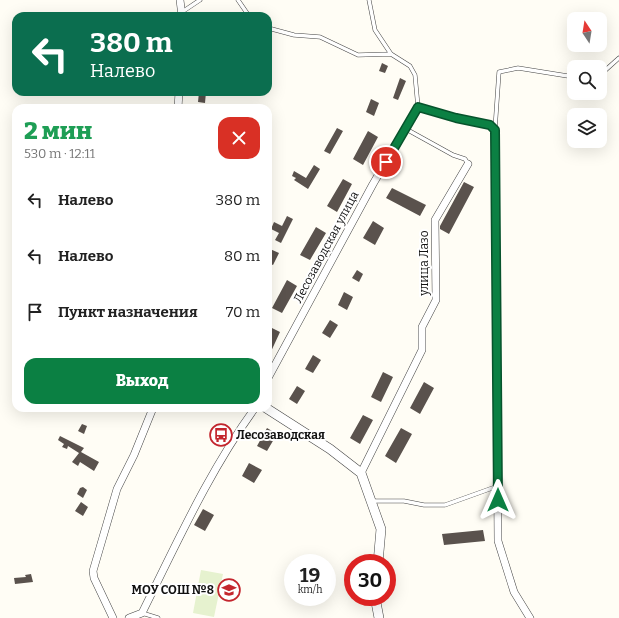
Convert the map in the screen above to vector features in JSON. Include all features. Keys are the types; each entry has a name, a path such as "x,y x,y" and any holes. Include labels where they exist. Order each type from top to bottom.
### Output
{"street":[{"path":"180,0 182,12"},
{"path":"418,107 456,118 490,125 495,130 498,541 514,592 530,618"},
{"name":"Лесозаводская улица","path":"272,371 373,184 418,107"},
{"name":"улица Лазо","path":"361,473 422,350 422,327 436,300 434,220 468,164"},
{"path":"113,618 97,586 93,571 117,489 134,454 151,412"},
{"path":"129,618 142,612 205,488 234,436 252,412"},
{"path":"272,412 330,449 361,473 381,529 379,554"},
{"path":"377,606 379,618"}],"lane":[{"path":"185,12 200,0"},
{"path":"238,0 246,12"},
{"path":"369,0 375,30 391,54 410,66 413,70 415,75 418,107"},
{"path":"272,29 294,35 320,37 358,55 391,54"},
{"path":"607,69 619,58"},
{"path":"495,130 499,72 518,68 567,76"},
{"path":"406,129 453,155 464,158 468,164"},
{"path":"371,501 404,501 424,505 446,505 498,486"},
{"path":"142,612 158,618"}],"green space":[{"path":"201,570 223,574 214,617 193,613"}],"building":[{"path":"382,63 388,66 385,73 379,71"},
{"path":"400,78 406,81 398,100 393,98"},
{"path":"199,96 206,96 205,103 198,102"},
{"path":"371,99 379,103 374,116 366,112"},
{"path":"337,128 343,131 330,154 324,151"},
{"path":"368,131 378,137 363,165 353,159"},
{"path":"314,165 320,169 308,189 294,180 296,178 292,176 294,171 306,178"},
{"path":"343,179 352,184 337,212 327,206"},
{"path":"464,182 474,187 449,234 440,229 440,226"},
{"path":"392,188 426,205 420,216 386,198"},
{"path":"287,216 293,219 281,243 275,240 279,233 272,230 272,227 274,222 282,226"},
{"path":"373,221 384,228 375,245 363,238"},
{"path":"316,227 326,233 310,260 300,255"},
{"path":"272,250 279,253 272,265"},
{"path":"357,270 363,274 359,282 352,278"},
{"path":"287,280 297,286 282,313 272,308"},
{"path":"344,292 353,297 347,310 338,305"},
{"path":"330,320 338,325 330,338 322,333"},
{"path":"272,328 280,332 272,349"},
{"path":"313,355 321,360 313,373 305,369"},
{"path":"383,372 393,377 381,402 371,397"},
{"path":"424,382 434,388 420,414 410,408"},
{"path":"297,386 305,391 297,404 289,399"},
{"path":"363,415 373,420 360,444 350,438"},
{"path":"82,424 87,426 84,434 78,431"},
{"path":"267,428 277,434 267,451 257,446"},
{"path":"401,428 412,434 396,463 385,456"},
{"path":"60,436 84,448 81,452 99,462 94,471 80,462 78,466 72,462 79,453 68,446 67,449 62,447 64,444 58,440"},
{"path":"249,463 262,470 254,483 242,476"},
{"path":"83,487 87,490 83,498 77,494 80,488"},
{"path":"81,502 88,507 83,516 75,511"},
{"path":"203,509 214,515 205,531 194,525"},
{"path":"483,530 485,541 444,545 442,534"},
{"path":"31,574 33,582 15,584 14,578 26,577 25,575"}],"place":[{"name":"Лесозаводская","path":"221,435"},
{"name":"МОУ СОШ №8","path":"229,590"}],"route":[{"path":"386,162 418,107 456,118 490,125 495,130 498,500"}]}
